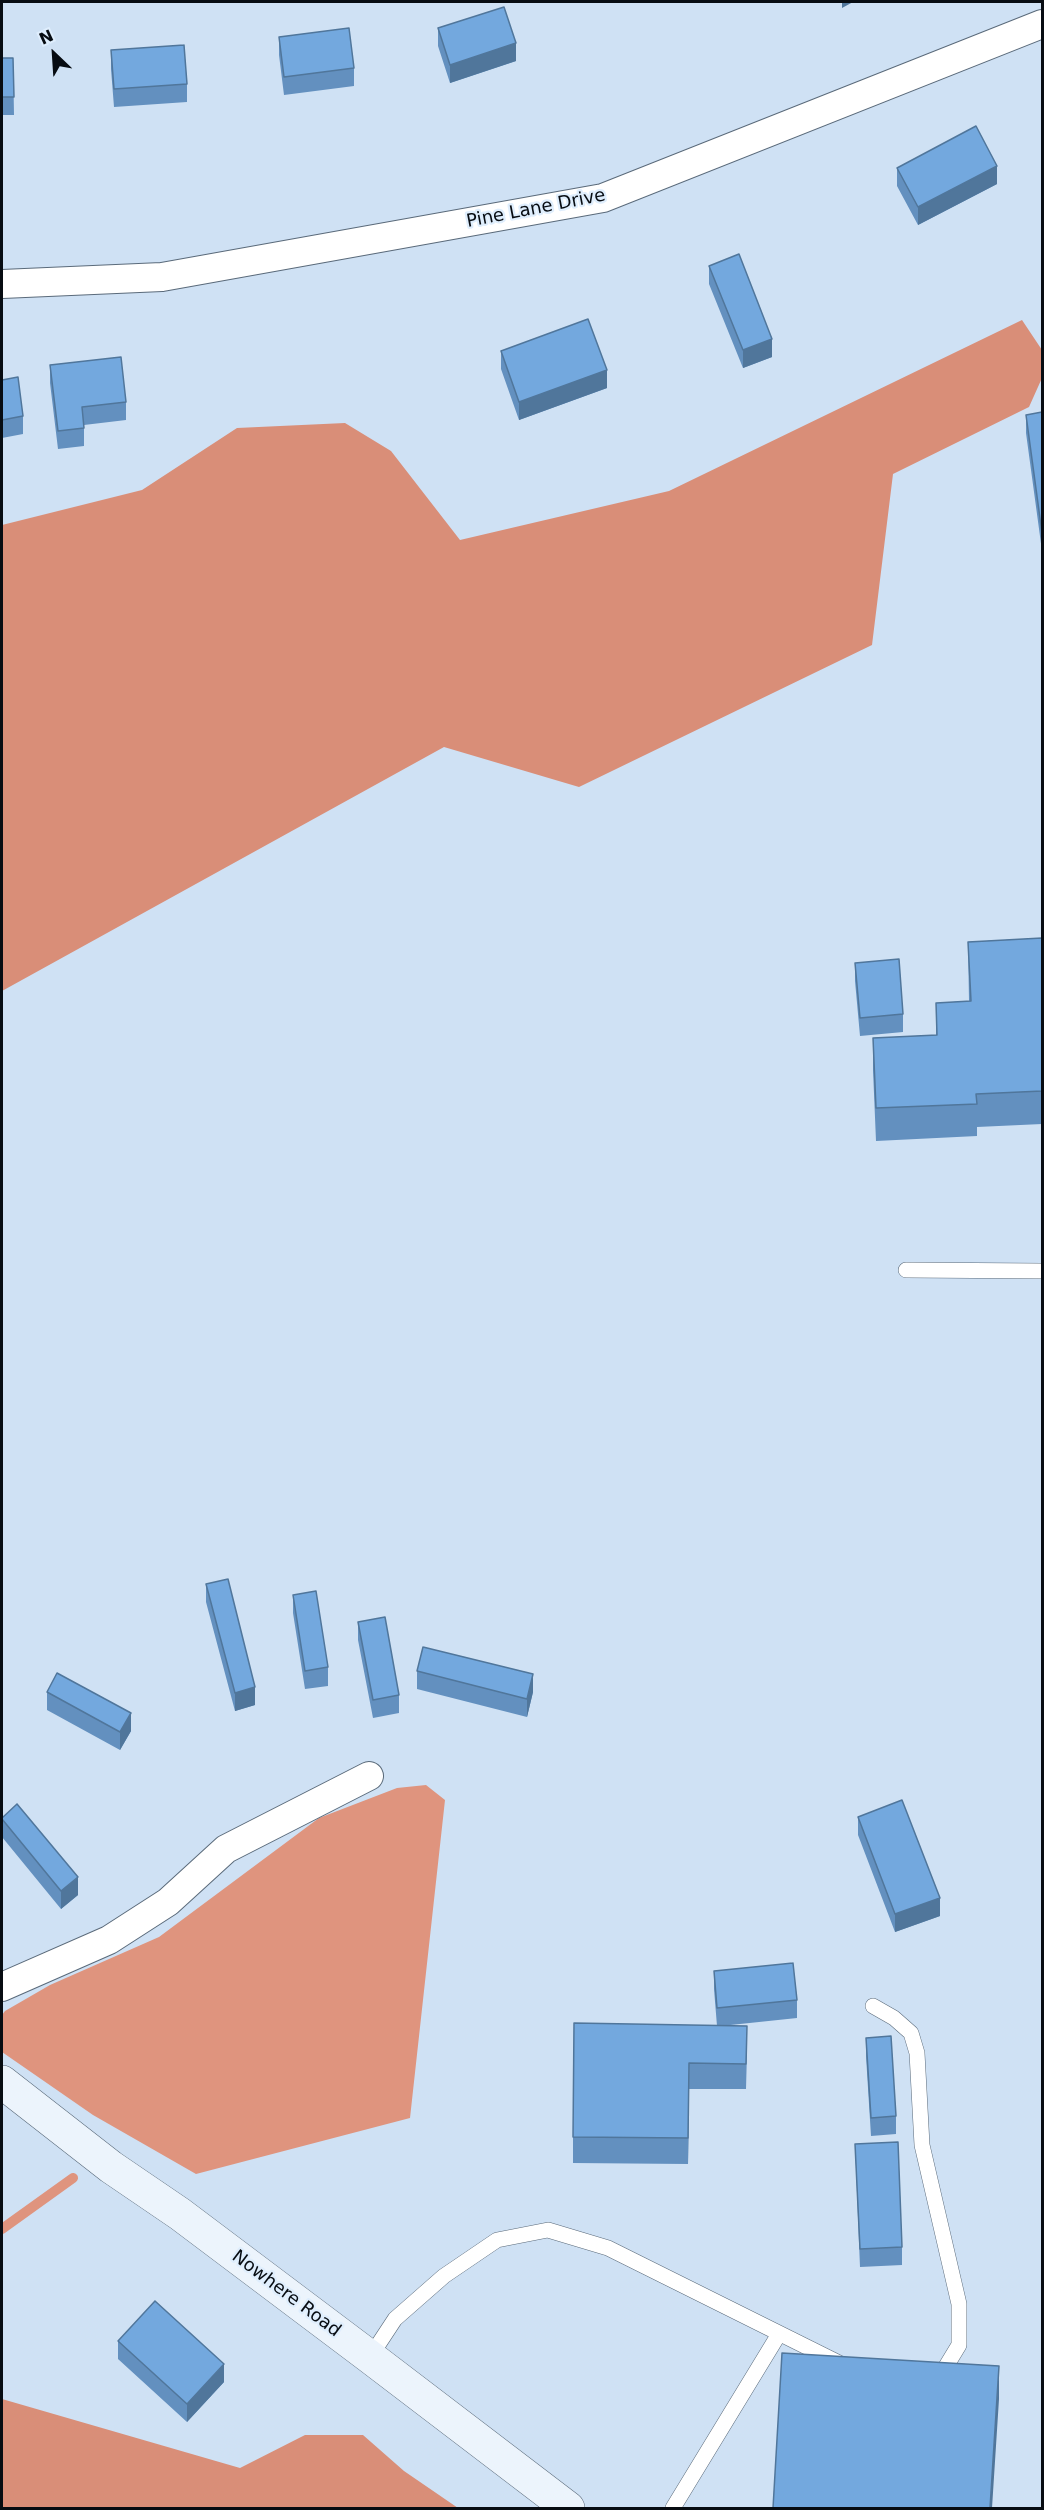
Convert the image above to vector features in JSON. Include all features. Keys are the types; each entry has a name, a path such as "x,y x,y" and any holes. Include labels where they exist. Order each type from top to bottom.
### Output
{"street":[{"name":"Pine Lane Drive","path":"2,284 162,277 603,198 1042,24"},
{"path":"2,1987 109,1940 168,1902 226,1849 369,1776"},
{"name":"Nowhere Road","path":"2,2082 111,2167 180,2214 568,2508"}],"lane":[{"path":"906,1270 1042,1271"},
{"path":"873,2006 911,2034 917,2053 922,2145 959,2304 959,2345 942,2373 921,2379"},
{"path":"370,2357 395,2319 444,2276 497,2240 548,2230 608,2248 856,2370"},
{"path":"673,2508 779,2334"}],"shaded area":[{"path":"1022,320 1042,350 1042,378 1029,407 893,474 872,645 579,787 444,747 2,991 2,525 142,490 237,428 345,423 391,451 460,540 669,491"},
{"path":"426,1785 445,1800 410,2118 196,2174 93,2115 2,2052 2,2015 5,2011 50,1985 159,1937 319,1818 397,1788"},
{"path":"2,2399 240,2468 305,2435 363,2435 404,2471 458,2508 2,2508"}],"building":[{"path":"504,7 516,43 450,65 438,28"},
{"path":"349,28 354,68 284,77 279,37"},
{"path":"184,45 187,84 114,89 111,50"},
{"path":"2,58 13,58 14,97 2,97"},
{"path":"976,126 997,166 918,207 897,168"},
{"path":"739,254 772,339 743,350 709,266"},
{"path":"588,319 607,370 519,402 501,351"},
{"path":"121,357 126,402 82,407 84,428 58,431 50,365"},
{"path":"18,377 23,416 2,420 2,380"},
{"path":"1042,412 1042,533 1026,415"},
{"path":"1042,938 1042,1091 976,1094 977,1104 876,1108 873,1038 937,1035 936,1003 971,1001 968,942"},
{"path":"899,959 903,1014 860,1018 855,963"},
{"path":"228,1579 255,1687 235,1693 206,1584"},
{"path":"316,1591 328,1667 305,1671 293,1595"},
{"path":"385,1617 399,1695 373,1700 358,1622"},
{"path":"423,1647 533,1674 527,1699 417,1671"},
{"path":"57,1673 131,1713 120,1732 47,1692"},
{"path":"902,1800 940,1898 895,1914 858,1817"},
{"path":"17,1804 78,1877 61,1891 2,1819"},
{"path":"793,1963 797,2000 717,2008 714,1971"},
{"path":"574,2023 747,2026 746,2064 689,2063 688,2138 573,2137"},
{"path":"891,2036 896,2116 871,2118 866,2038"},
{"path":"898,2142 902,2247 860,2249 855,2144"},
{"path":"155,2301 224,2364 187,2404 118,2341"},
{"path":"782,2353 999,2366 990,2508 773,2508"}],"waterway":[{"path":"2,2229 73,2178"}]}
